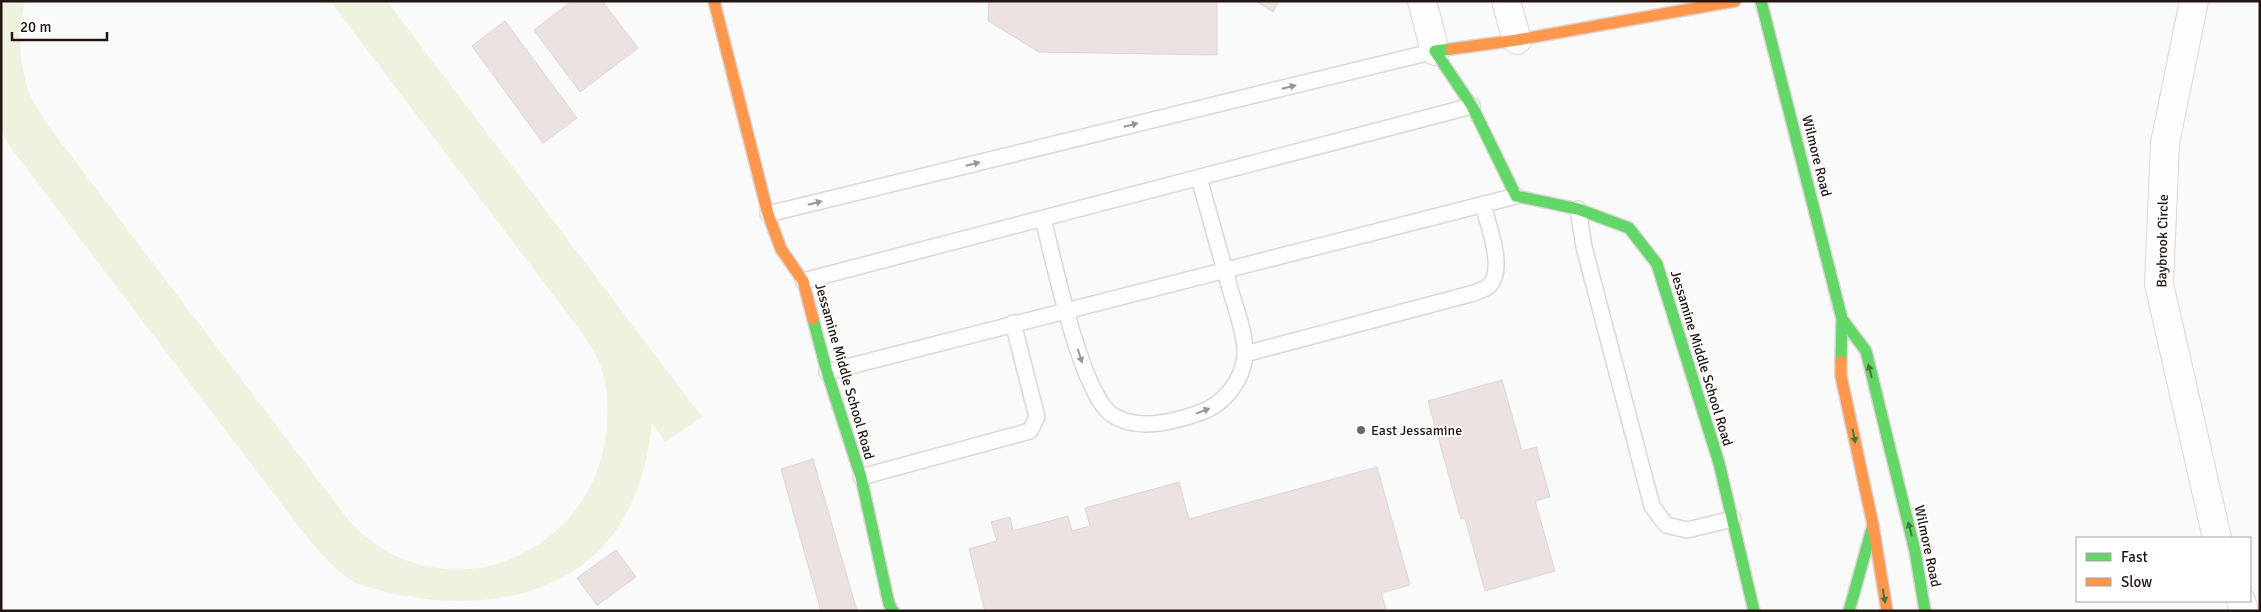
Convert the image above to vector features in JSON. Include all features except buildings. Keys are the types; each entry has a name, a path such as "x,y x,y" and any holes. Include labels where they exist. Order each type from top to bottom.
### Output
{"main road":[{"name":"Jessamine Middle School Road","path":"714,1 768,214 781,249 803,281 827,372 861,477 889,604 893,611"},
{"path":"1516,196 1472,106 1435,51 1517,40 1735,1"},
{"name":"Wilmore Road","path":"1761,1 1842,319 1841,376 1873,525 1887,611"},
{"name":"Jessamine Middle School Road","path":"1516,196 1578,209 1630,228 1657,264 1720,463 1754,611"},
{"name":"Wilmore Road","path":"1842,319 1866,351 1915,551 1926,611"},
{"path":"1849,611 1873,525"}],"street":[{"path":"1422,1 1435,51"},
{"path":"1506,1 1517,40"},
{"name":"Baybrook Circle","path":"2194,1 2165,143 2159,284 2218,537"}],"lane":[{"path":"768,214 1435,51"},
{"path":"803,281 1472,106"},
{"path":"1043,219 1079,355 1098,401 1111,414 1126,422 1146,424 1169,422 1210,409 1226,398 1239,376 1245,354 1241,327 1199,178"},
{"path":"827,372 1067,309 1516,196"},
{"path":"1245,354 1474,292 1489,286 1496,272 1497,260 1483,205"},
{"path":"1578,209 1584,246 1652,506 1666,525 1687,530 1733,519"},
{"path":"861,477 1030,431 1038,417 1013,323"}],"green space":[{"path":"1,1 25,1 20,37 24,74 34,104 47,124 340,509 367,538 378,546 416,564 456,569 494,565 529,550 560,527 584,497 601,460 607,419 607,395 599,363 593,349 580,330 330,1 387,1 702,417 665,442 652,423 648,453 640,482 621,523 612,536 587,561 559,579 527,592 493,599 458,601 423,599 388,592 356,583 349,579 335,568 306,536 11,148 1,131"}],"traffic: fast":[{"path":"1761,1 1842,319 1841,361"},
{"path":"1451,49 1435,51 1472,106 1516,196 1578,209 1629,228 1657,264 1719,463 1754,611"},
{"path":"813,319 827,372 861,477 889,604 893,611"},
{"path":"1842,319 1866,351 1915,551 1925,611"},
{"path":"1849,611 1873,525"}],"traffic: slow":[{"path":"714,1 768,214 781,249 803,281 813,319"},
{"path":"1451,49 1517,40 1735,1"},
{"path":"1841,361 1841,376 1873,525 1887,611"}],"place":[{"name":"East Jessamine","path":"1361,430"}]}
